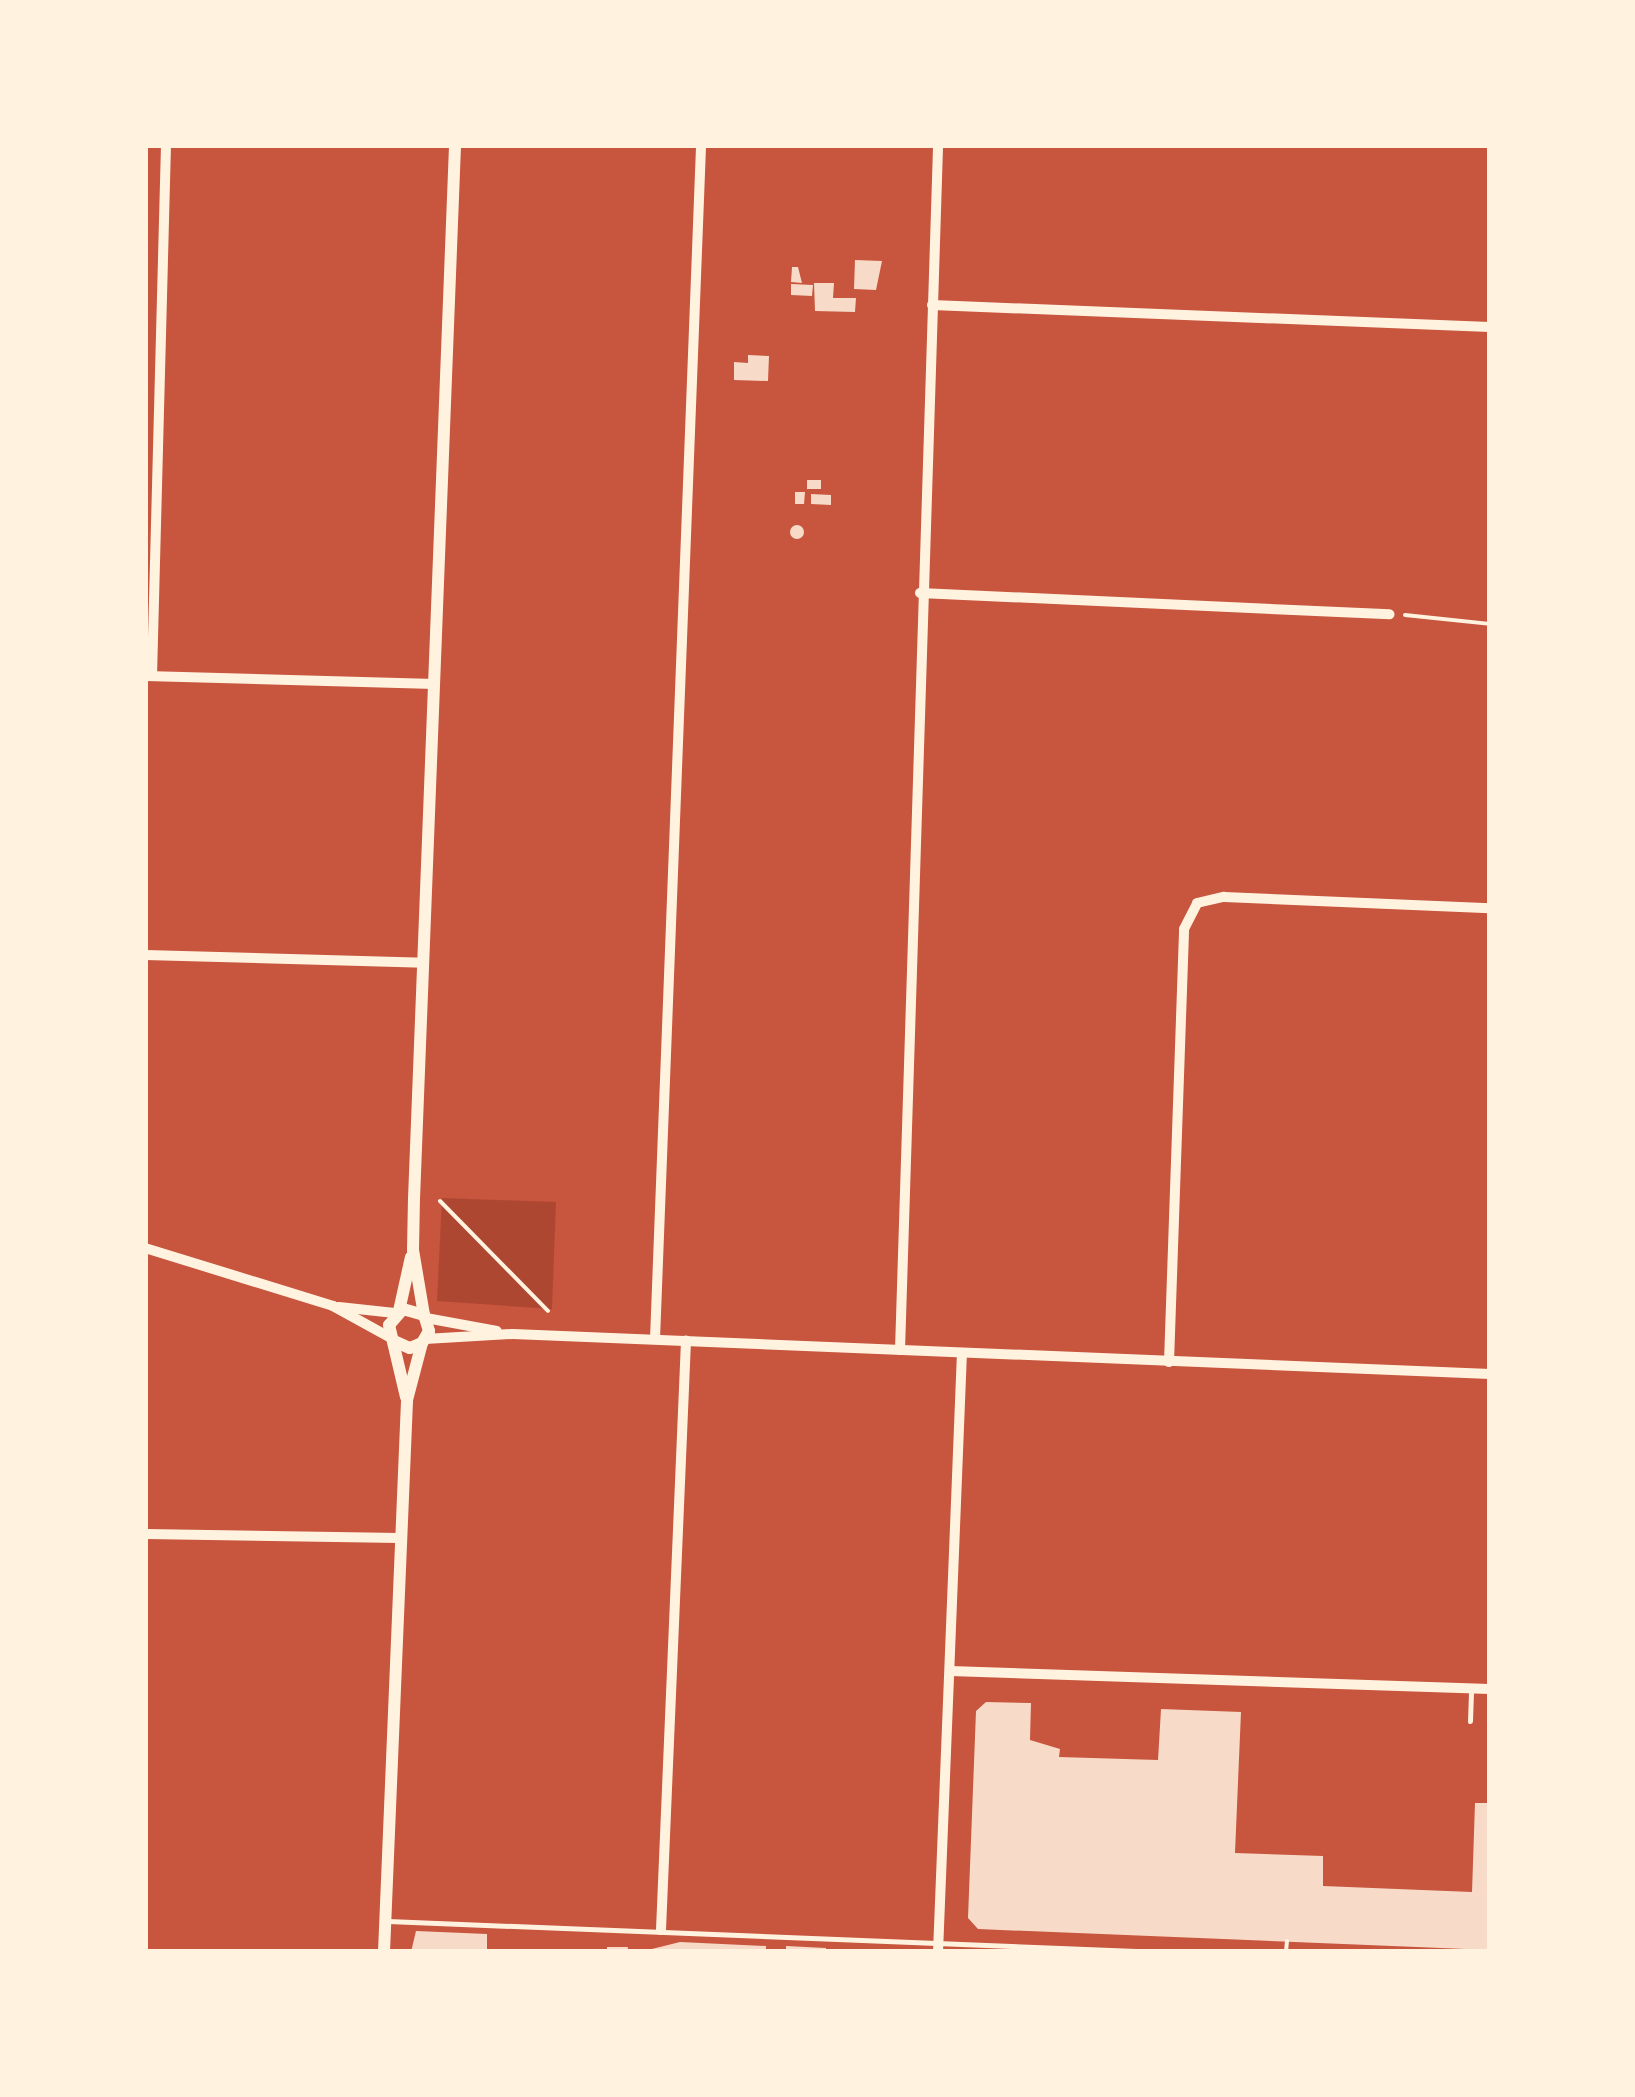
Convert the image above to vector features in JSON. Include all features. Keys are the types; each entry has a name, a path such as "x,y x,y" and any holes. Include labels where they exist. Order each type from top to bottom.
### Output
{"street":[{"path":"166,145 148,676 435,684"},
{"path":"407,1400 393,1340 413,1250 456,145"},
{"path":"656,1339 701,145"},
{"path":"900,1350 920,593 938,145"},
{"path":"932,305 1490,327"},
{"path":"920,593 1390,614"},
{"path":"1168,1362 1184,928 1197,903 1224,898 1490,908"},
{"path":"145,955 424,963"},
{"path":"145,1248 333,1306 425,1316 513,1334"},
{"path":"384,1952 407,1400 424,1341 425,1316 413,1250"},
{"path":"333,1306 410,1348 424,1341 513,1334 1490,1374"},
{"path":"661,1930 686,1341"},
{"path":"938,1948 962,1353"},
{"path":"145,1534 400,1538"},
{"path":"950,1671 1490,1689"}],"lane":[{"path":"1470,1721 1472,1688"},
{"path":"385,1921 661,1930 938,1948 1161,1952"}],"path":[{"path":"1390,614 1490,624"},
{"path":"440,1201 548,1311"},
{"path":"1286,1952 1287,1940"}],"shaded area":[{"path":"442,1198 556,1202 552,1309 437,1301"}],"building":[{"path":"855,260 882,261 876,290 854,289"},
{"path":"792,267 798,267 802,283 791,282"},
{"path":"814,283 834,283 833,298 856,298 855,312 815,311"},
{"path":"791,284 813,285 812,296 791,295"},
{"path":"748,355 769,356 768,381 734,380 734,362 748,363"},
{"path":"807,480 821,480 821,489 807,489"},
{"path":"795,492 805,492 804,504 795,504"},
{"path":"811,494 831,495 831,505 811,504"},
{"path":"797,525 804,532 797,539 790,532"},
{"path":"986,1702 1031,1703 1030,1740 1060,1749 1059,1757 1158,1760 1161,1709 1241,1712 1235,1853 1323,1856 1323,1886 1472,1892 1475,1803 1490,1803 1490,1950 978,1929 968,1918 976,1711"},
{"path":"416,1931 487,1934 487,1952 411,1952"},
{"path":"680,1942 766,1946 766,1952 640,1952"},
{"path":"786,1946 826,1948 826,1952 786,1952"},
{"path":"607,1947 628,1947 627,1952 607,1952"}]}
